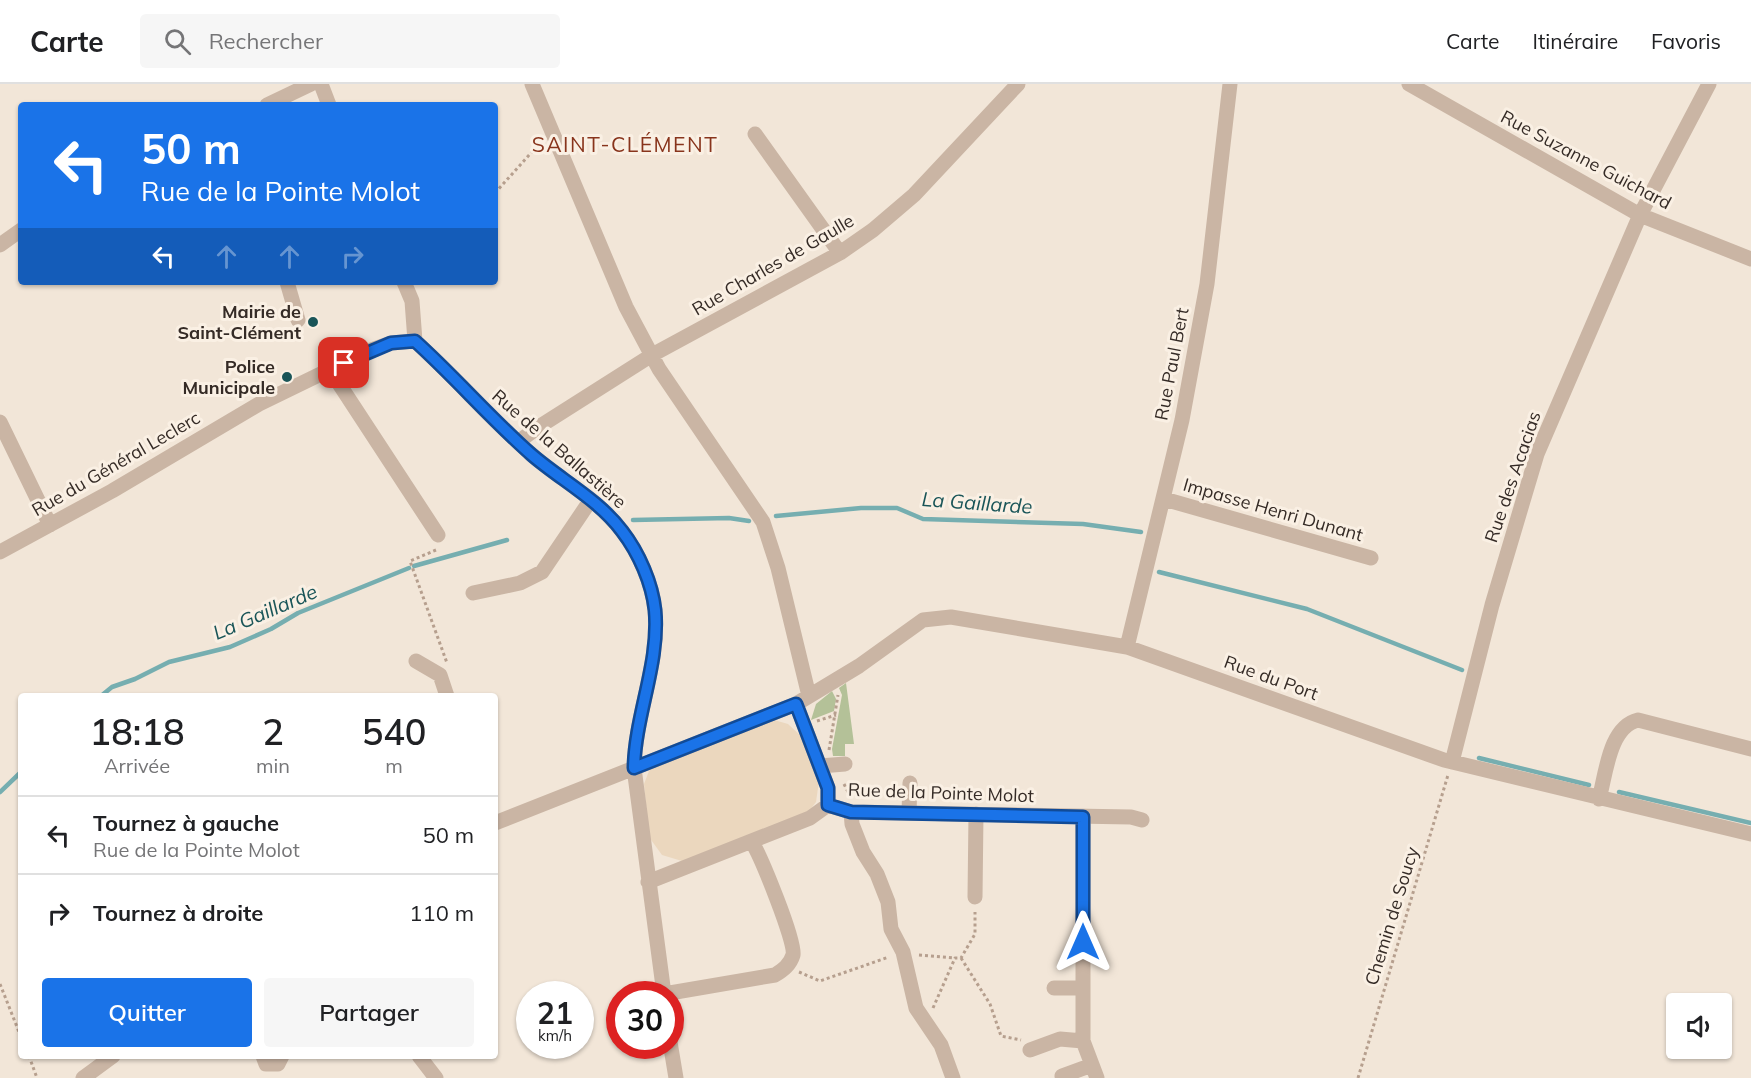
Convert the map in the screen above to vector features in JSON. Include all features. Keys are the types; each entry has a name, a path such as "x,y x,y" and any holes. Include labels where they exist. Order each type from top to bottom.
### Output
{"street":[{"path":"273,102 311,84"},
{"path":"321,84 328,102"},
{"path":"532,84 626,307 652,356 763,522 777,568 802,700 833,765 828,788 828,805"},
{"name":"Rue Charles de Gaulle","path":"518,442 652,356 840,253 873,230 914,195 1018,84"},
{"name":"Rue Paul Bert","path":"1127,647 1182,420 1207,284 1230,84"},
{"name":"Rue Suzanne Guichard","path":"1409,84 1640,215 1751,259"},
{"name":"Rue des Acacias","path":"1452,762 1492,605 1537,454 1640,215 1709,84"},
{"path":"755,134 840,253"},
{"path":"0,245 18,232"},
{"path":"287,285 298,320"},
{"path":"405,285 412,301 415,341"},
{"name":"Rue du Général Leclerc","path":"0,552 259,404 391,343 415,341"},
{"name":"Rue de la Ballastière","path":"415,341 518,442 612,519 631,544 644,570 655,611 654,644 635,737 634,768 662,981"},
{"path":"330,370 438,535"},
{"path":"0,422 50,525"},
{"name":"Impasse Henri Dunant","path":"1164,499 1371,558"},
{"path":"473,593 520,583 542,573 590,501"},
{"name":"Rue du Port","path":"498,822 802,700 831,683 923,620 951,617 1127,647 1452,762 1751,834"},
{"path":"416,661 440,675 446,693"},
{"path":"1599,799 1616,738 1623,726 1630,722 1638,720 1751,749"},
{"path":"909,812 910,783"},
{"name":"Rue de la Pointe Molot","path":"648,882 810,818 828,805 851,812 1131,817 1142,820"},
{"path":"851,812 852,825 863,852 877,874 888,902 891,929 903,952 911,992 926,1023 941,1045 953,1078"},
{"path":"975,897 976,814"},
{"path":"1062,1076 1094,1071 1083,1041 1083,817"},
{"path":"684,991 775,975 786,967 794,953 789,933 752,842"},
{"path":"1054,988 1083,988"},
{"path":"1030,1050 1060,1039 1083,1041"},
{"path":"83,1078 109,1059"},
{"path":"258,1078 264,1060 275,1065 280,1059"},
{"path":"421,1059 436,1078"},
{"path":"673,1059 676,1078"}],"path":[{"path":"498,190 552,129"},
{"path":"438,535 441,543 438,549 410,561 448,665"},
{"path":"831,683 839,696 829,751 833,765 851,797 851,812"},
{"path":"812,723 836,715"},
{"name":"Chemin de Soucy","path":"1358,1078 1452,762"},
{"path":"961,958 975,934 975,897"},
{"path":"786,967 820,981 903,952 961,958"},
{"path":"926,1023 955,958"},
{"path":"961,958 990,1004 1001,1036 1024,1040 1030,1050"},
{"path":"0,984 18,1029"},
{"path":"30,1059 38,1078"}],"green space":[{"path":"846,683 854,744 845,744 845,756 833,756 832,749 842,695 839,688"},
{"path":"832,691 836,699 834,711 811,720 816,704"}],"shaded area":[{"path":"774,720 788,724 801,736 819,781 816,802 807,814 682,861 662,855 649,837 644,784 649,771 654,765"}],"waterway":[{"name":"La Gaillarde","path":"776,516 861,508 897,508 923,519 1083,524 1141,532"},
{"name":"La Gaillarde","path":"633,520 729,518 749,521"},
{"name":"La Gaillarde","path":"414,566 507,540"},
{"name":"La Gaillarde","path":"105,693 112,687 135,679 169,662 230,647 271,629 298,613 409,568"},
{"name":"La Gaillarde","path":"1159,572 1307,609 1462,670"},
{"name":"La Gaillarde","path":"1479,758 1589,785"},
{"name":"La Gaillarde","path":"0,792 18,775"},
{"name":"La Gaillarde","path":"1619,792 1751,823"}],"place":[{"name":"Mairie de Saint-Clément","path":"313,322"},
{"name":"Police Municipale","path":"287,377"}],"district":[{"name":"SAINT-CLÉMENT","path":"625,145"}],"route":[{"path":"344,363 391,343 415,341 491,418 534,457 612,519 624,533 644,570 655,611 654,644 635,737 634,768 796,704 828,788 828,805 837,809 851,812 1083,817 1083,942"}]}
